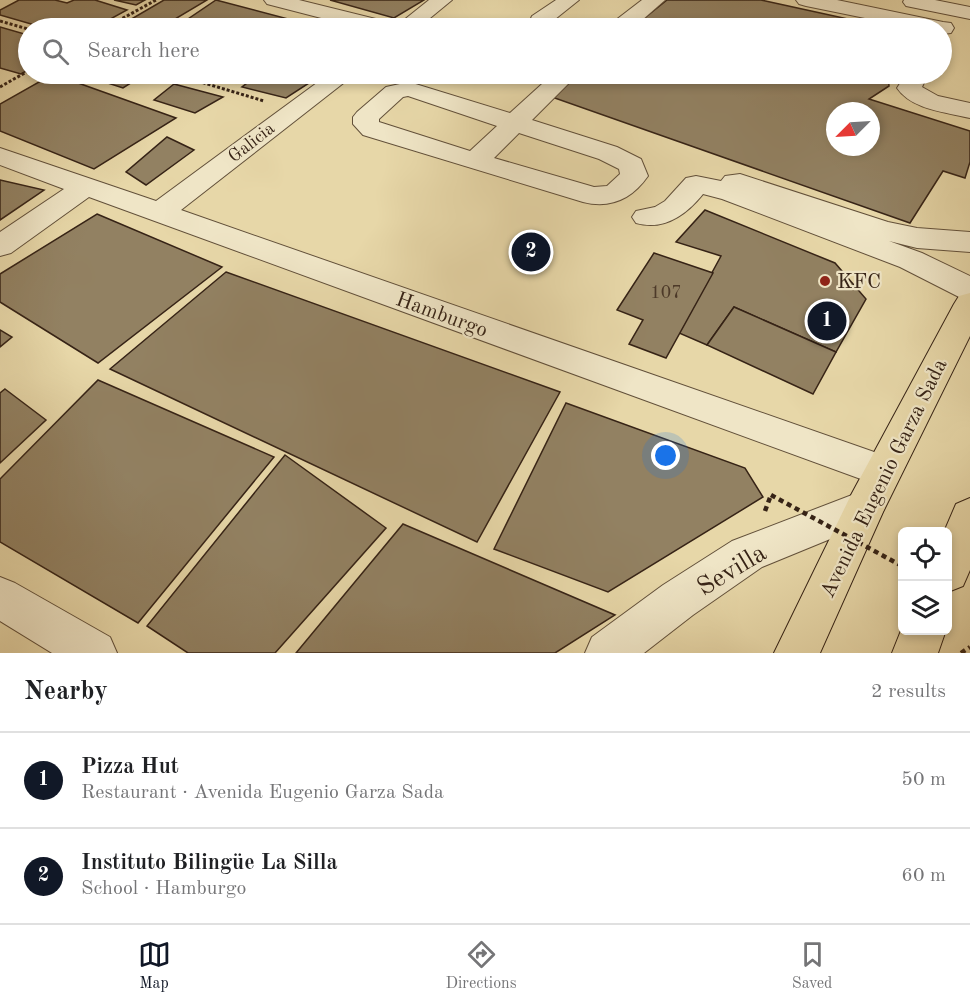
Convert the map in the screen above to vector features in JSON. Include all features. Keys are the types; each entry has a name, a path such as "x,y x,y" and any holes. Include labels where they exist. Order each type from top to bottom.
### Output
{"highway":[{"name":"Avenida Eugenio Garza Sada","path":"797,653 874,489 970,304"},
{"path":"952,562 970,516"},
{"path":"915,653 922,635"}],"street":[{"path":"274,0 345,18"},
{"path":"418,18 442,0"},
{"path":"544,18 568,0"},
{"path":"632,18 655,0"},
{"path":"806,0 890,18"},
{"path":"902,0 963,11"},
{"name":"Galicia","path":"159,213 329,84"},
{"path":"475,161 513,122 556,84"},
{"path":"911,84 909,88 912,92 928,99 969,107"},
{"path":"409,89 513,122 608,153 632,165 634,176 615,194 593,196 372,130 366,124 366,117 395,92 409,89"},
{"name":"Hamburgo","path":"0,156 159,213 874,489"},
{"path":"729,192 733,183 740,182 882,230 918,238 970,242"},
{"path":"646,217 664,216 675,210 696,184 729,192 910,260 970,289"},
{"path":"0,246 85,187"},
{"name":"Sevilla","path":"609,653 678,600 747,554 874,489"},
{"path":"0,597 94,653"}],"path":[{"path":"123,18 156,0"},
{"path":"0,21 18,26"},
{"path":"0,87 18,77"},
{"path":"207,84 293,110"},
{"path":"771,495 898,563"},
{"path":"961,653 970,647"}],"building":[{"path":"19,0 55,0 67,3 74,0 95,0 127,10 112,18 18,18 18,20 0,15 0,10"},
{"path":"114,0 145,0 136,5"},
{"path":"164,0 207,0 177,18 133,18"},
{"path":"216,0 284,18 189,18"},
{"path":"330,0 424,0 394,18"},
{"path":"667,0 761,0 843,18 644,18"},
{"path":"0,27 18,32 18,73 0,68"},
{"path":"35,84 81,84 176,118 94,169 0,131 0,104"},
{"path":"111,84 129,84 123,88"},
{"path":"174,84 223,97 195,113 154,100"},
{"path":"246,84 308,84 286,98 242,87"},
{"path":"564,84 889,84 869,99 878,102 826,102 826,156 880,156 880,102 970,131 970,162 965,178 943,171 910,223 549,96"},
{"path":"167,137 194,150 146,185 126,172"},
{"path":"0,180 44,190 0,220"},
{"path":"705,210 835,263 866,299 836,352 734,307 707,345 679,333 721,256 676,242"},
{"path":"97,214 222,267 98,363 0,302 0,274"},
{"path":"654,253 713,273 666,358 629,344 643,320 617,310"},
{"path":"226,272 560,392 477,542 110,369"},
{"path":"734,307 836,352 813,394 707,345"},
{"path":"0,330 12,337 0,347"},
{"path":"98,380 274,457 138,623 0,542 0,479"},
{"path":"5,389 46,420 0,463 0,393"},
{"path":"566,403 745,468 763,497 608,592 494,549"},
{"path":"285,455 386,528 275,653 188,653 147,626"},
{"path":"403,524 615,615 555,653 296,653"}],"place":[{"name":"Instituto Bilingüe La Silla","path":"531,252"},
{"name":"KFC","path":"825,281"},
{"name":"Pizza Hut","path":"827,321"}]}
